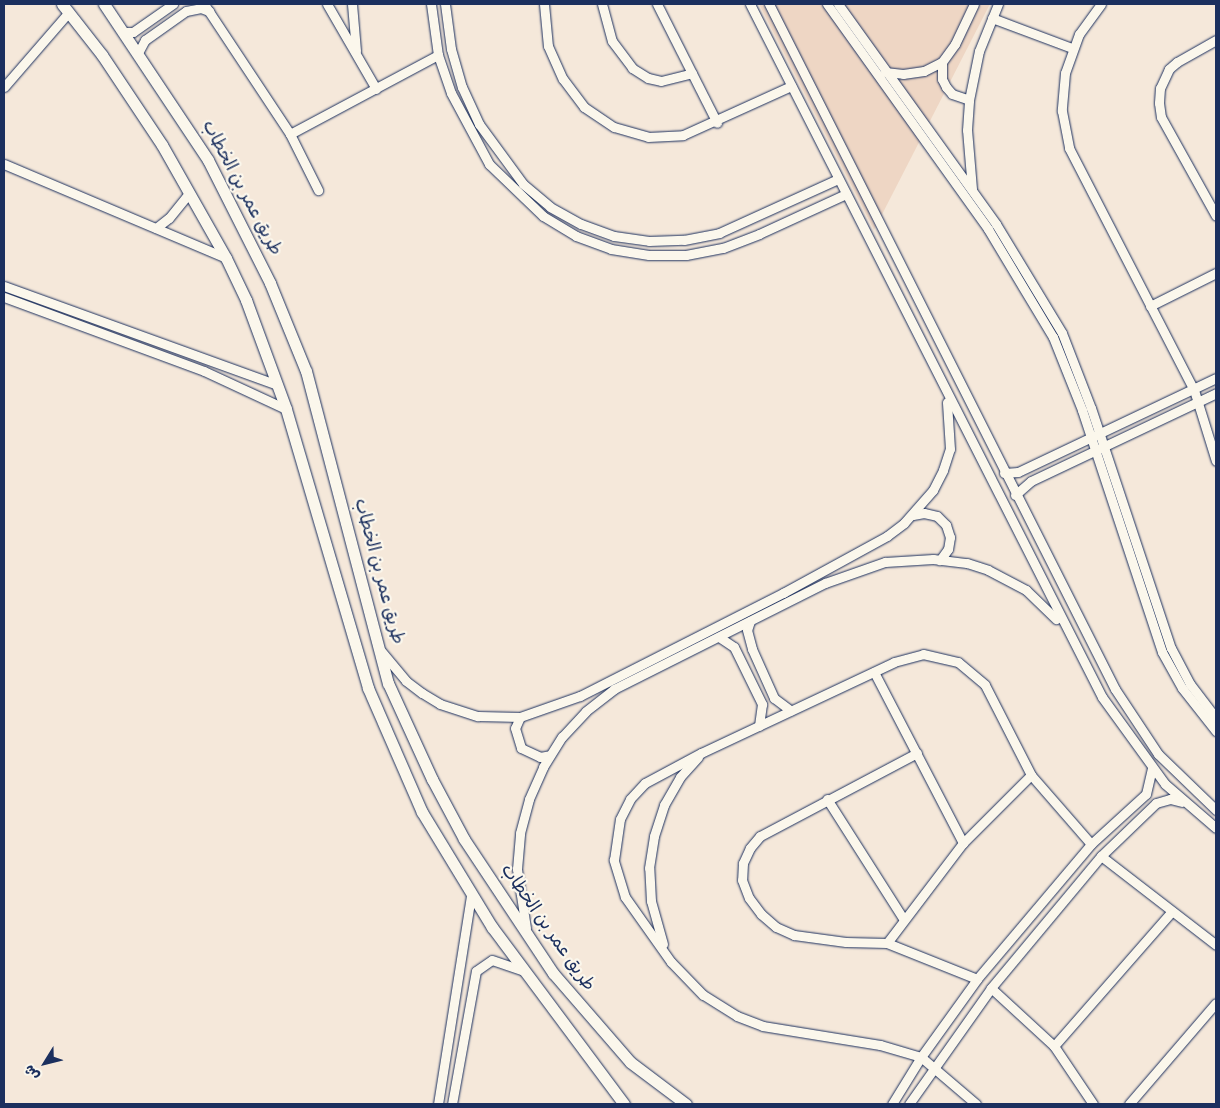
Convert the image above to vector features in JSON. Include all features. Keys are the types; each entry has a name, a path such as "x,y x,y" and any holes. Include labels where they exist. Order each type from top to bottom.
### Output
{"street":[{"name":"طريق عمر بن الخطاب","path":"104,4 208,160 270,283 306,371 378,647 405,727 432,779 464,839 528,938 614,1046 647,1078 686,1104"},
{"path":"123,32 133,32 173,4"},
{"path":"328,4 376,89"},
{"path":"352,4 357,54"},
{"path":"431,4 438,55 468,129 489,164 543,216 576,236 611,249 649,255 686,255 724,248 846,194"},
{"path":"445,4 451,49 462,87 479,124 524,184 550,207 581,224 623,237 649,241 684,240 719,233 838,179"},
{"path":"544,4 548,46 562,79 584,107 614,127 648,137 683,135 716,123 791,86"},
{"path":"602,4 612,41 632,68 648,78 661,81 692,73"},
{"path":"657,4 716,123"},
{"path":"750,4 1070,639 1116,720 1152,767 1184,803 1216,828"},
{"path":"769,4 1083,631 1128,712 1158,754 1216,810"},
{"path":"827,4 988,228 1053,337 1100,449 1171,648 1190,684 1216,718"},
{"path":"838,4 1032,279 1062,333 1095,436"},
{"path":"885,72 903,74 924,71 942,62 955,44 974,4"},
{"path":"972,192 968,153 969,100 979,52 998,4"},
{"path":"1101,4 1072,48 1062,92 1062,110 1068,148 1194,390 1216,461"},
{"path":"138,53 146,40 186,11 193,8 206,7 290,134 318,190"},
{"path":"4,87 66,8 133,99 226,258 278,385 368,688 418,804 471,895 524,971 624,1104"},
{"path":"992,18 1072,48"},
{"path":"1216,40 1176,62 1169,69 1160,88 1159,103 1161,117 1216,216"},
{"path":"290,134 438,55"},
{"path":"942,62 942,79 946,87 952,94 969,100"},
{"path":"4,164 226,258"},
{"path":"156,228 169,218 189,192"},
{"path":"1150,306 1216,272"},
{"path":"4,286 278,385"},
{"path":"4,297 211,373 286,409"},
{"path":"1004,473 1018,472 1216,378"},
{"path":"378,647 406,680 440,704 478,716 520,718 580,696 783,593 887,536 912,515 933,490 950,449 951,429 944,390"},
{"path":"1015,495 1031,481 1199,403 1216,393"},
{"path":"1100,449 1162,652 1182,688 1216,731"},
{"path":"912,515 924,513 936,516 946,525 949,543 940,560"},
{"path":"528,938 520,904 517,868 520,833 529,799 550,755 586,711 614,689 825,583 885,562 940,560 967,563 1008,579 1043,604 1070,639"},
{"path":"750,621 747,630 752,650 774,698 791,711"},
{"path":"719,637 734,647 762,704 760,726"},
{"path":"976,1104 920,1057 880,1045 763,1026 737,1016 703,996 671,962 625,897 614,860 614,840 620,819 630,799 645,783 701,752 894,662 923,654 940,656 971,671 985,685 1031,775 1091,844"},
{"path":"874,672 963,843"},
{"path":"520,718 516,728 521,748 535,756 550,755"},
{"path":"671,962 658,932 651,901 649,868 654,836 664,805 680,777 701,752"},
{"path":"917,754 760,836 750,848 743,863 742,880 749,898 761,914 776,927 794,935 846,942 887,943 977,978"},
{"path":"892,1104 920,1057 977,978 1091,844 1146,794 1152,767"},
{"path":"887,943 963,843 1031,775"},
{"path":"909,1104 991,988 1101,856 1156,803 1170,799 1184,803"},
{"path":"827,800 904,920"},
{"path":"1101,856 1216,945"},
{"path":"438,1104 471,895"},
{"path":"1054,1046 1172,911"},
{"path":"452,1104 476,972 492,960 524,971"},
{"path":"991,988 1054,1046 1093,1104"},
{"path":"1129,1104 1216,1003"}],"shaded area":[{"path":"759,4 990,4 874,230"}]}
